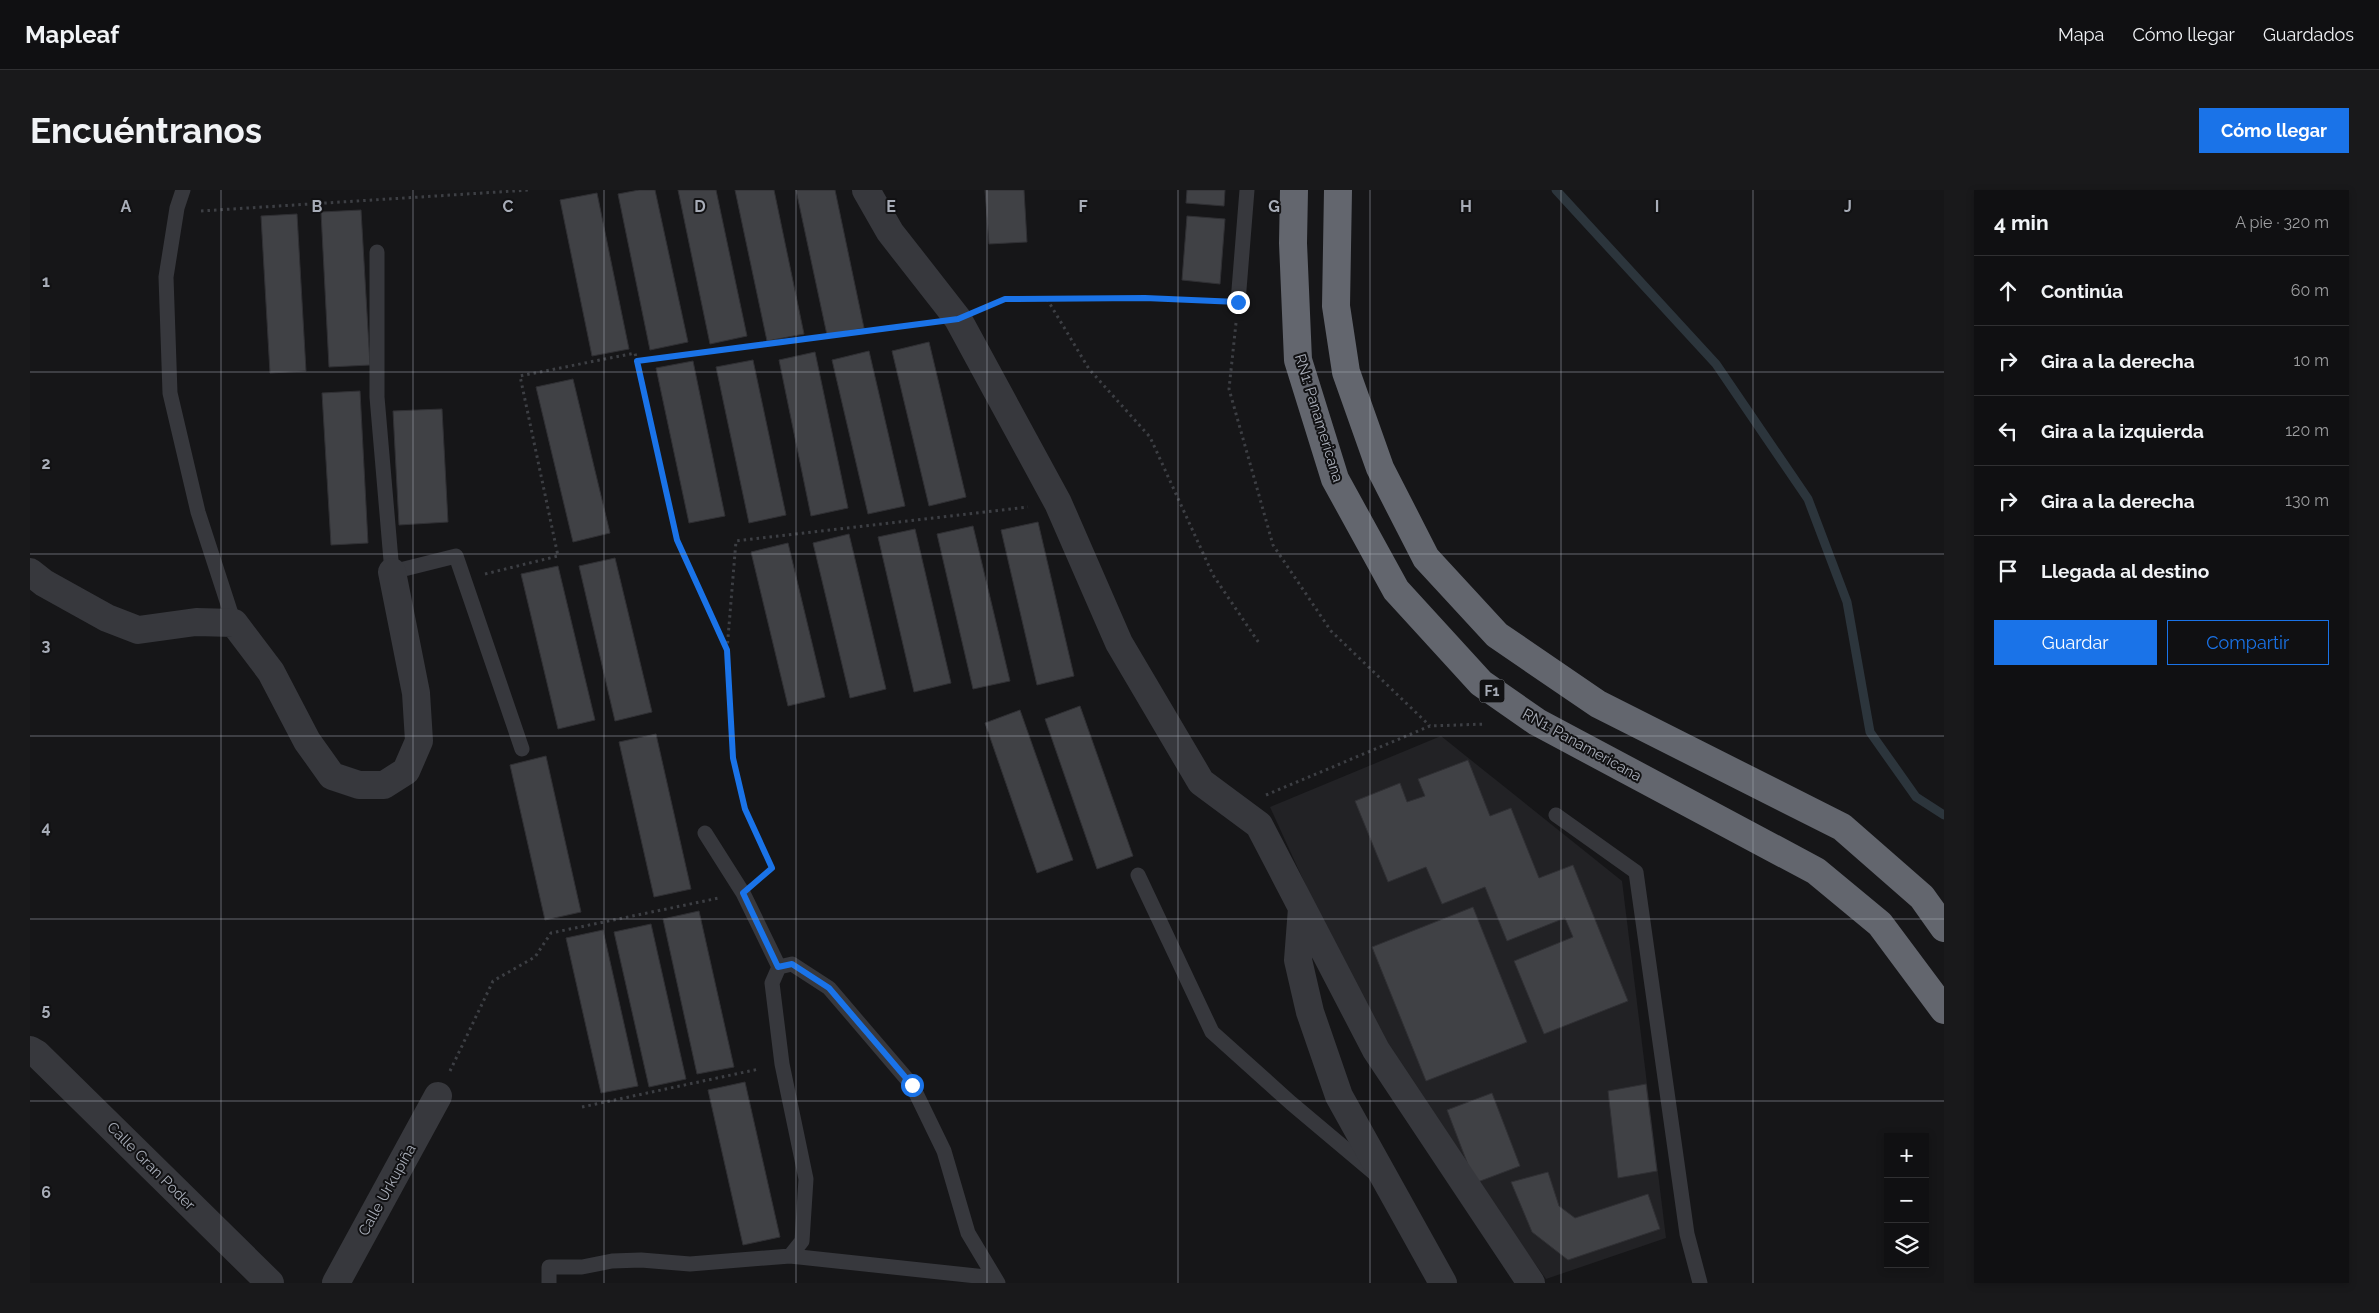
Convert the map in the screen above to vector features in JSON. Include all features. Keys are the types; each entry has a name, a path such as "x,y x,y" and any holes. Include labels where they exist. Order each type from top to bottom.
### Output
{"highway":[{"name":"RN1: Panamericana","path":"1294,190 1293,243 1298,360 1335,479 1396,590 1481,683 1537,722 1816,870 1880,924 1944,1010"},
{"path":"1338,190 1336,306 1346,372 1380,468 1426,558 1497,635 1598,704 1842,827 1922,897 1944,928"}],"street":[{"path":"866,190 890,232 958,319 1058,503 1119,643 1201,782 1259,825 1376,1050 1531,1283"},
{"path":"30,572 44,583 107,618 138,630 196,622 234,623 271,672 307,742 332,776 359,785 384,785 406,771 419,741 416,694 392,572"},
{"path":"1302,908 1298,960 1310,1012 1339,1096 1443,1283"},
{"name":"Calle Gran Poder","path":"30,1050 38,1054 270,1283"},
{"name":"Calle Urkupiña","path":"336,1283 438,1096"}],"lane":[{"path":"183,190 177,208 166,277 170,393 198,512 234,623"},
{"path":"1238,302 1247,190"},
{"path":"377,252 376,397 392,572 456,556 522,749"},
{"path":"1556,815 1636,872 1687,1234 1700,1283"},
{"path":"705,833 743,893 778,967 772,983 782,1064 806,1179 802,1241 790,1256"},
{"path":"1138,875 1212,1032 1291,1103 1388,1184"},
{"path":"778,967 792,964 829,988 912,1085 944,1151 968,1234 996,1280"},
{"path":"549,1283 549,1267 582,1267 612,1261 641,1260 690,1264 790,1256 996,1280"}],"path":[{"path":"177,208 204,212 529,190"},
{"path":"637,361 958,319 1005,299 1145,298 1238,302 1229,389 1272,546 1331,631 1430,726"},
{"path":"1047,299 1089,369 1150,436 1213,575 1259,643"},
{"path":"464,579 558,556 520,376 635,353 677,540 727,650"},
{"path":"438,1096 493,980 535,957 551,933 743,893 772,868 745,809 733,758 727,650 736,541 1058,503"},
{"path":"1236,807 1430,726 1488,724"},
{"path":"582,1107 782,1064"}],"shaded area":[{"path":"1441,736 1622,881 1666,1238 1546,1279 1433,1124 1347,976 1270,807"}],"building":[{"path":"639,190 655,190 688,342 650,350 618,194"},
{"path":"678,190 716,190 747,336 710,344"},
{"path":"735,190 774,190 804,334 767,341"},
{"path":"796,190 835,190 864,328 827,335"},
{"path":"985,190 1024,190 1027,242 989,244"},
{"path":"1187,190 1225,190 1224,206 1186,203"},
{"path":"597,193 629,349 592,356 560,200"},
{"path":"361,210 370,365 329,367 321,212"},
{"path":"297,214 306,371 270,373 261,216"},
{"path":"1187,216 1225,219 1220,284 1182,280"},
{"path":"929,342 966,497 929,506 892,351"},
{"path":"869,351 905,506 868,514 832,360"},
{"path":"815,352 848,508 811,516 779,360"},
{"path":"753,360 786,515 749,523 716,367"},
{"path":"693,361 725,516 689,523 656,368"},
{"path":"573,379 610,533 573,542 536,387"},
{"path":"360,391 368,543 331,545 322,393"},
{"path":"442,409 448,522 399,525 393,411"},
{"path":"1038,522 1074,676 1037,685 1001,530"},
{"path":"973,526 1010,681 973,689 937,534"},
{"path":"915,529 951,683 914,692 878,537"},
{"path":"849,534 886,689 850,698 813,543"},
{"path":"788,543 825,697 788,706 751,552"},
{"path":"615,558 652,712 615,721 579,566"},
{"path":"558,566 595,720 558,729 521,574"},
{"path":"1080,706 1133,856 1097,869 1045,719"},
{"path":"1020,710 1073,860 1037,873 985,723"},
{"path":"656,734 691,889 654,897 619,742"},
{"path":"546,756 581,912 545,920 510,765"},
{"path":"1468,760 1490,816 1511,808 1539,878 1573,865 1628,1001 1544,1034 1514,961 1573,937 1565,918 1507,941 1485,887 1442,904 1426,867 1388,882 1355,801 1400,783 1407,802 1425,796 1418,779"},
{"path":"1473,907 1527,1042 1426,1081 1372,947"},
{"path":"699,911 734,1067 697,1074 663,919"},
{"path":"651,924 686,1079 649,1087 614,932"},
{"path":"603,930 638,1086 601,1093 566,938"},
{"path":"745,1082 780,1237 743,1245 708,1090"},
{"path":"1646,1084 1657,1171 1618,1178 1608,1091"},
{"path":"1492,1093 1520,1166 1475,1183 1447,1110"},
{"path":"1548,1172 1559,1206 1575,1218 1648,1194 1660,1229 1568,1260 1532,1232 1511,1182"}],"waterway":[{"path":"1556,190 1716,364 1808,499 1847,602 1870,732 1916,797 1944,815"}],"route":[{"path":"912,1085 829,988 792,964 778,967 743,893 772,868 745,809 733,758 727,650 677,540 637,361 958,319 1005,299 1145,298 1238,302"}]}
